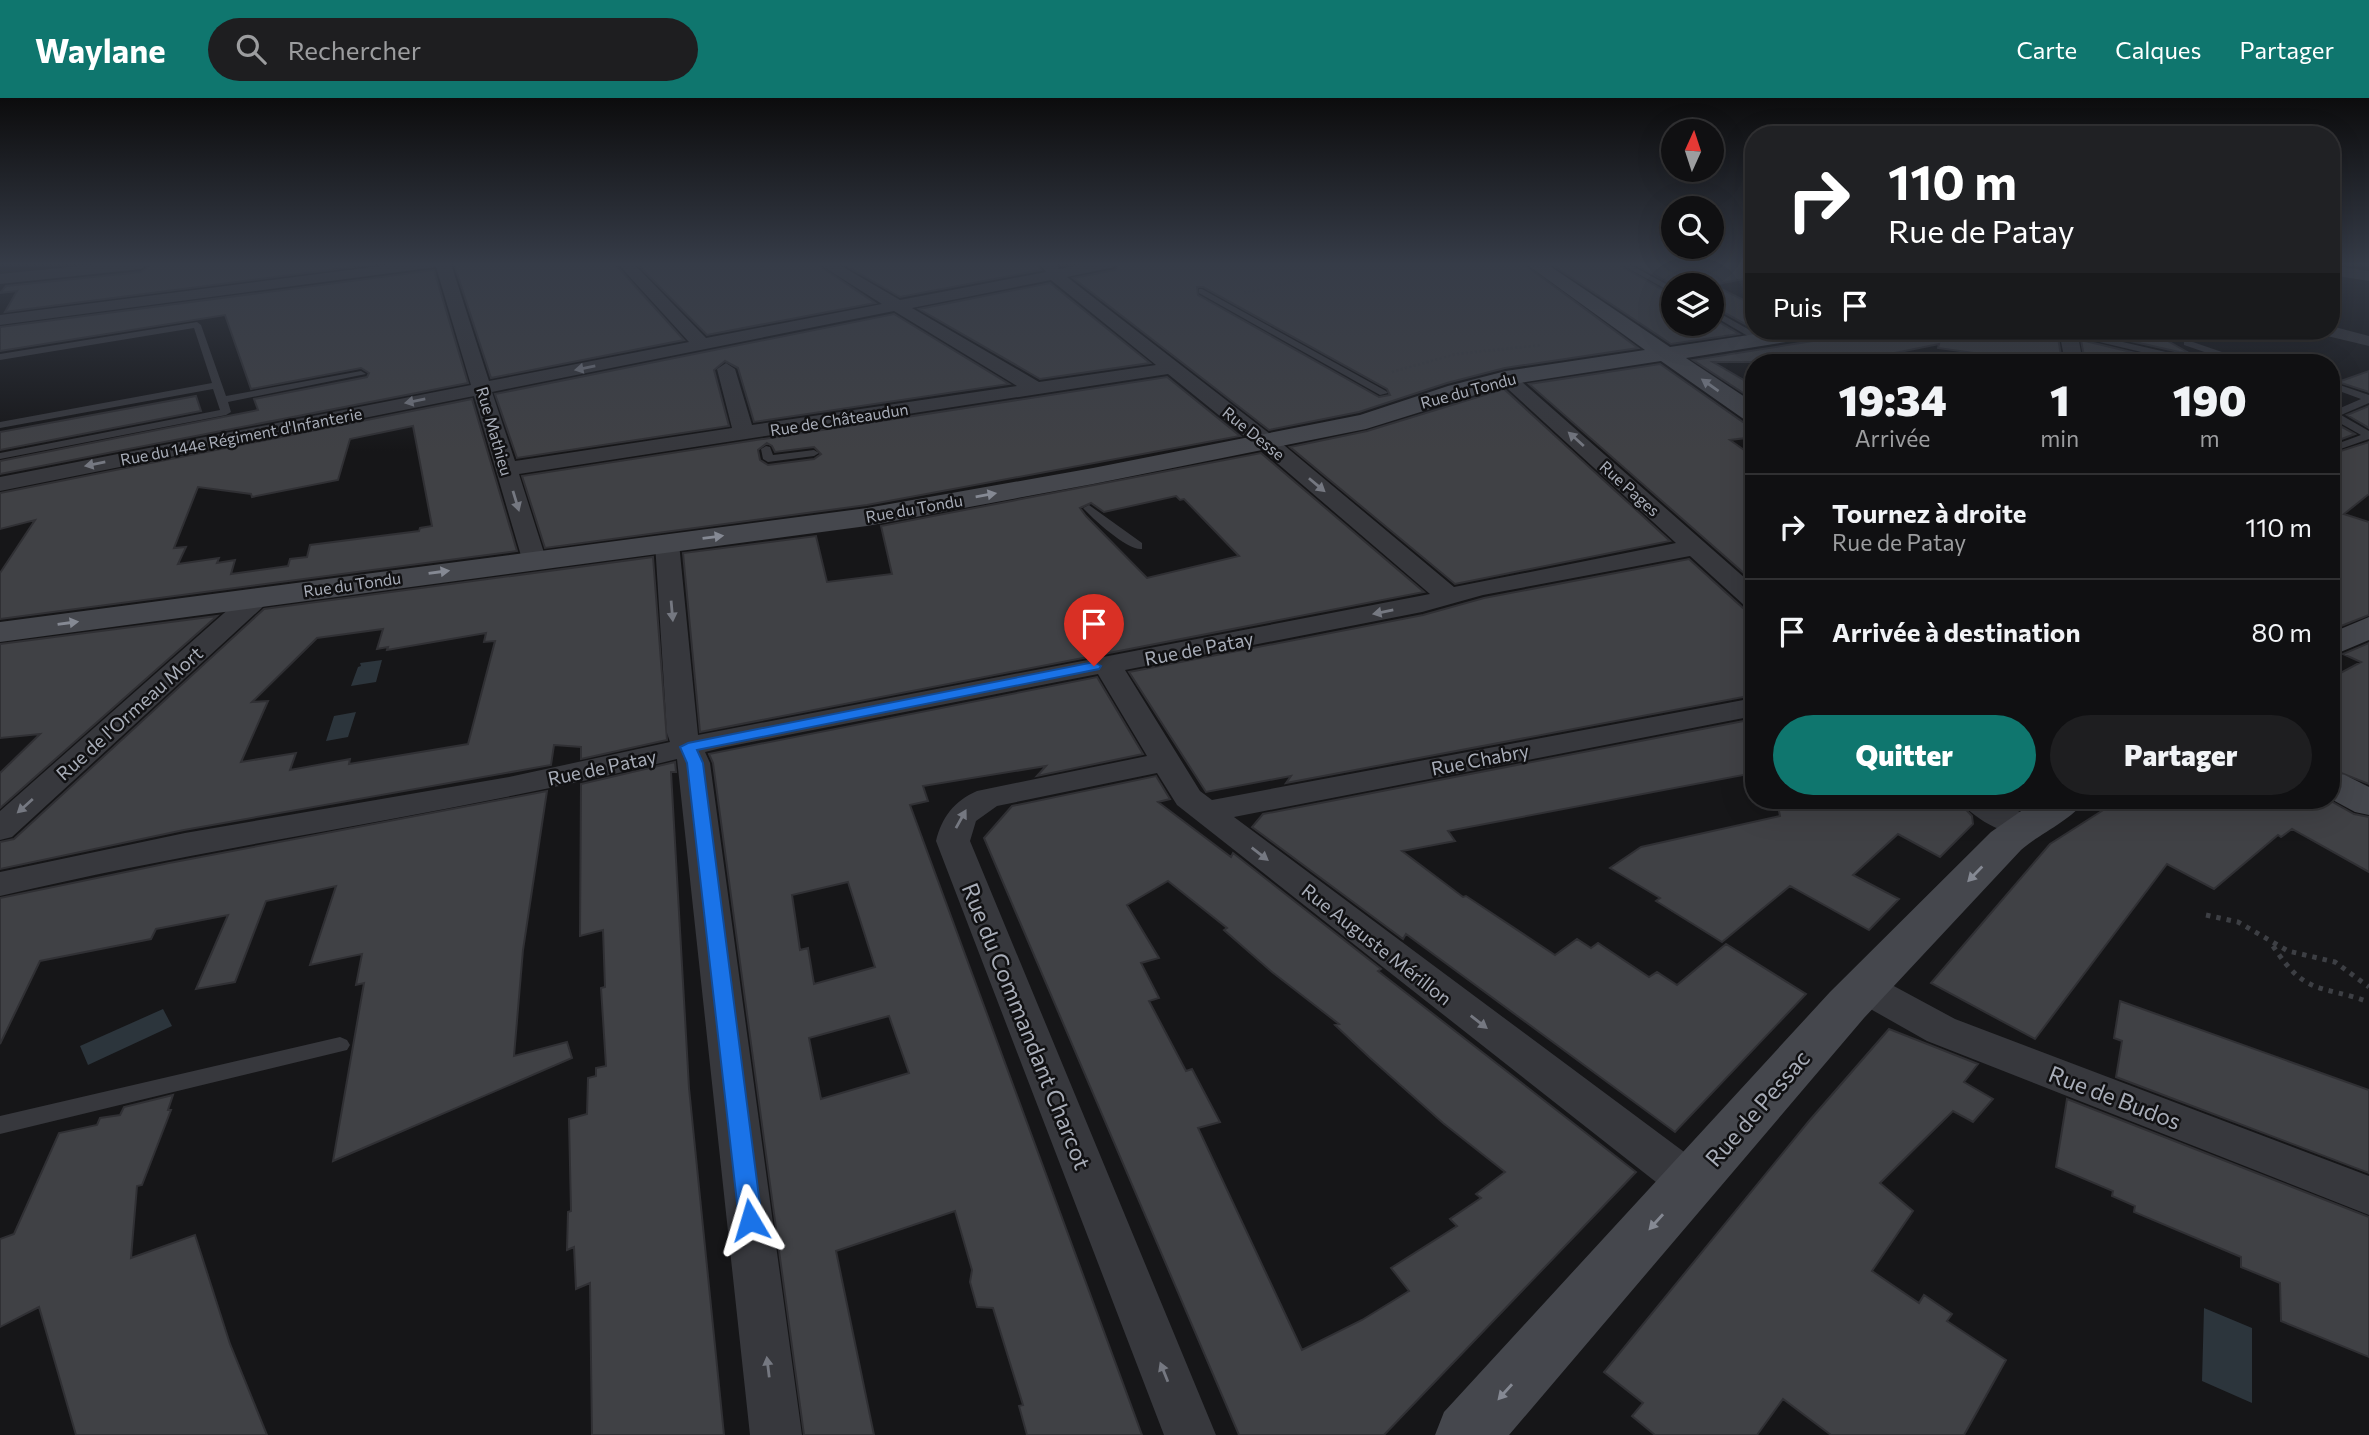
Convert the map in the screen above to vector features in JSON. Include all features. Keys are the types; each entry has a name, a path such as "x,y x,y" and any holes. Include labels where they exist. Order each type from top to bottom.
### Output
{"street":[{"name":"Rue Mathieu","path":"463,326 534,559"},
{"path":"685,326 702,345"},
{"name":"Rue du 144e Régiment d'Infanterie","path":"0,484 795,326"},
{"path":"931,326 1036,390"},
{"name":"Rue Desse","path":"1122,326 1449,596"},
{"path":"1626,326 1745,409"},
{"path":"2340,334 2369,341"},
{"name":"Rue du Tondu","path":"0,632 534,559 867,517 1066,484 1366,421 1404,404 1506,378 1761,340"},
{"name":"Rue de Châteaudun","path":"506,469 758,437 1173,368"},
{"path":"726,369 758,437"},
{"name":"Rue Pages","path":"1506,378 1745,592"},
{"path":"667,543 682,733 695,763 776,1435"},
{"name":"Rue de Patay","path":"0,884 296,824 408,806 811,721 1422,604 1449,596 1696,548"},
{"name":"Rue de l'Ormeau Mort","path":"0,829 258,597"},
{"path":"2340,642 2369,627"},
{"name":"Rue Auguste Mérillon","path":"1108,664 1188,798 1691,1183"},
{"name":"Rue Chabry","path":"1206,812 1745,709"},
{"name":"Rue du Commandant Charcot","path":"1165,762 988,798 969,806 957,821 953,841 1189,1435"},
{"path":"2340,788 2369,803"},
{"path":"1988,809 2022,827"},
{"name":"Rue de Pessac","path":"1467,1435 1865,988 2022,827 2051,809"},
{"name":"Rue de Budos","path":"1865,988 1941,1030 2369,1196"}],"lane":[{"path":"0,357 188,326"},
{"path":"0,456 226,412 197,326"},
{"path":"1265,326 1383,393"},
{"path":"2104,340 2160,354"},
{"path":"2187,344 2220,354"},
{"path":"222,400 360,374"},
{"path":"0,425 217,385"},
{"path":"2340,388 2369,398"},
{"path":"2340,412 2369,398"},
{"path":"2340,419 2369,435 2340,446"},
{"path":"758,437 768,459 814,453"},
{"path":"1089,508 1138,546"},
{"path":"0,1125 340,1045"}],"path":[{"path":"1392,372 1456,354 1546,344"},
{"path":"2206,915 2238,922 2288,951 2335,962 2369,987"},
{"path":"2272,944 2286,967 2307,987 2369,1002"}],"shaded area":[{"path":"382,660 376,682 351,686 360,663"},
{"path":"356,712 348,737 326,741 334,716"},
{"path":"163,1009 172,1026 88,1065 80,1046"},
{"path":"2204,1308 2252,1328 2252,1403 2202,1381"}],"building":[{"path":"5,326 154,326 0,351 0,327"},
{"path":"229,326 451,326 468,383 0,474 0,461 258,410 254,399 367,377 369,373 361,368 251,389"},
{"path":"474,326 672,326 684,340 491,378"},
{"path":"699,326 752,326 707,335"},
{"path":"832,326 914,326 1009,384 754,422 738,368 725,361 714,370 729,426 517,458 495,394"},
{"path":"949,326 1104,326 1150,363 1040,379"},
{"path":"1135,326 1254,326 1379,397 1390,395 1387,389 1274,326 1609,326 1638,348 1505,368 1447,383 1359,412 1269,430"},
{"path":"1645,326 1661,326 1661,336 1724,336 1724,326 1739,334 1671,344"},
{"path":"1819,340 2058,340 2061,354 1981,354 1938,348 1939,344 1890,354 1745,354 1745,362 1713,362 1745,381 1745,394 1693,360"},
{"path":"2081,340 2140,354 2084,354"},
{"path":"2126,340 2166,340 2189,353"},
{"path":"1660,364 1745,423 1745,438 1730,440 1745,451 1745,574 1529,384"},
{"path":"2369,371 2369,392 2340,383"},
{"path":"1167,377 1240,436 867,505 545,548 522,476","holes":["767,443 775,452 814,447 821,454 814,459 768,465 760,460 758,450"]},
{"path":"1504,389 1670,541 1455,584 1290,447 1367,431"},
{"path":"196,396 201,411 0,450 0,432"},
{"path":"472,399 517,551 0,619 0,573 35,520 0,529 0,493","holes":["413,426 432,526 420,528 419,531 310,545 307,557 290,559 288,566 231,574 235,560 217,563 219,558 178,564 186,547 174,548 198,487 251,494 252,497 338,480 350,439"]},
{"path":"2369,406 2369,428 2347,415"},
{"path":"2340,426 2355,434 2340,440"},
{"path":"2369,442 2369,494 2344,514 2369,522 2369,615 2340,626 2340,451"},
{"path":"1261,453 1424,592 700,732 683,553 816,536 827,582 892,574 881,526","holes":["1176,496 1180,500 1184,499 1239,556 1147,578 1080,508 1091,503 1104,512"]},
{"path":"653,557 667,740 581,759 581,747 554,745 551,765 184,830 0,869 0,842 14,839 264,609","holes":["383,629 377,649 388,647 387,650 486,633 484,642 495,641 468,744 349,764 350,759 290,770 296,753 241,762 268,701 252,702 317,638"]},
{"path":"1689,559 1745,609 1745,697 1286,783 1291,776 1206,792 1129,672 1423,615 1484,598"},
{"path":"217,616 0,808 0,773 40,734 0,738 0,644"},
{"path":"2369,643 2369,784 2340,773 2340,673 2361,662 2343,654"},
{"path":"1097,677 1143,754 1037,776 1046,766 923,786 928,801 910,805 1142,1435 1027,1435 1019,1406 1023,1405 993,1308 977,1307 970,1282 972,1270 955,1211 836,1251 874,1435 804,1435 713,763 709,754","holes":["848,882 875,967 814,984 808,948 800,950 792,895","889,1016 909,1073 821,1099 809,1038"]},
{"path":"1745,721 1745,775 1448,831 1455,841 1402,851 1463,897 1466,896 1555,955 1577,939 1591,948 1598,943 1649,977 1657,972 1677,985 1726,944 1806,994 1675,1132 1406,934 1403,939 1252,827 1263,814"},
{"path":"675,762 676,772 671,772 689,1088 724,1435 592,1435 590,1283 576,1289 574,1247 567,1250 568,1212 571,1211 569,1119 587,1114 588,1078 596,1076 596,1068 606,1066 601,988 605,987 603,930 580,936 581,784"},
{"path":"1156,776 1170,799 1158,802 1231,857 1233,853 1381,969 1378,971 1636,1172 1384,1435 1239,1435 984,838 1012,806","holes":["1168,881 1227,928 1224,930 1272,972 1339,1024 1335,1025 1443,1123 1505,1172 1476,1194 1481,1198 1450,1219 1457,1226 1391,1268 1409,1291 1362,1320 1302,1350 1198,1128 1220,1122 1192,1069 1186,1071 1149,1001 1159,998 1141,963 1159,958 1127,905"]},
{"path":"547,791 523,950 514,1056 567,1042 572,1058 333,1161 364,983 356,985 362,954 310,965 336,886 266,901 235,982 196,989 228,915 156,929 151,939 40,961 0,1044 0,898"},
{"path":"2340,806 2354,814 2369,817 2369,872 2292,829 2281,837 2278,835 2214,889 2167,864 2035,1039 1931,983 2050,844 2105,809 2340,809"},
{"path":"1779,809 1965,809 1972,816 1973,824 1940,857 1898,834 1853,875 1899,899 1869,930 1790,886 1722,942 1656,901 1660,898 1610,868 1641,847 1780,816"},
{"path":"2120,1001 2369,1090 2369,1173 2116,1077 2122,1041 2114,1038"},
{"path":"1889,1029 1978,1064 1964,1082 1993,1099 1973,1122 1953,1111 1880,1183 1913,1211 1872,1271 1919,1303 1924,1295 1952,1314 1947,1321 2006,1360 1964,1435 1831,1435 1783,1399 1757,1435 1655,1435 1632,1416 1643,1403 1604,1372 1809,1121"},
{"path":"173,1095 168,1110 171,1110 142,1185 137,1186 131,1258 195,1235 230,1344 267,1435 76,1435 39,1307 0,1327 0,1239 14,1234 59,1133 97,1125 100,1118 120,1115 124,1107"},
{"path":"2067,1099 2369,1217 2369,1357 2281,1321 2280,1283 2241,1267 2241,1257 2134,1212 2135,1206 2112,1196 2113,1191 2056,1167"}],"route":[{"path":"750,1220 695,763 688,747 1094,666"}]}
